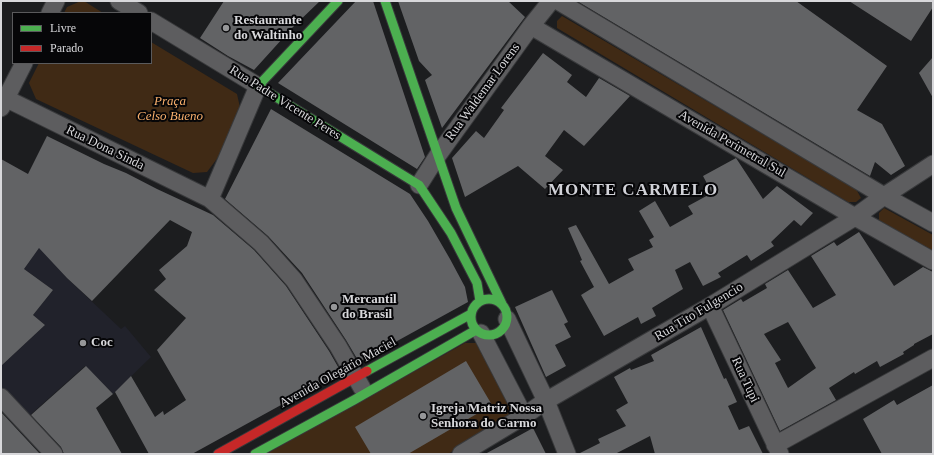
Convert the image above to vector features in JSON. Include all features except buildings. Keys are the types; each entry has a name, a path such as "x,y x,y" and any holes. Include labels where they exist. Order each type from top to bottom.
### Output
{"main road":[{"path":"258,86 338,1"},
{"path":"255,454 479,332 492,335 502,330 504,311 456,208 385,1"},
{"name":"Rua Padre Vicente Peres","path":"258,86 418,185"},
{"path":"418,185 451,233 477,283 480,301"},
{"path":"479,332 472,322 471,314 474,307 480,301 488,299 495,300 504,311"},
{"name":"Avenida Olegário Maciel","path":"218,454 471,314"}],"street":[{"path":"50,12 56,1"},
{"path":"119,1 137,12"},
{"name":"Rua Waldemar Lorens","path":"418,185 531,26 551,1"},
{"path":"558,1 884,196 933,223"},
{"name":"Rua Padre Vicente Peres","path":"152,22 258,86"},
{"name":"Avenida Perimetral Sul","path":"531,26 856,217 933,260"},
{"path":"3,101 23,64"},
{"path":"210,199 258,86"},
{"name":"Rua Dona Sinda","path":"3,101 210,199 261,243 294,280 357,378 365,393"},
{"name":"Rua Tito Fulgencio","path":"461,454 546,401 710,306 856,217 884,196 933,164"},
{"name":"Rua Tupi","path":"710,306 778,449"},
{"path":"504,311 546,401 567,454"},
{"path":"479,332 524,416"},
{"path":"778,449 933,358"},
{"path":"1,397 54,454"}],"shaded area":[{"name":"Coc","path":"40,246 67,278 121,329 125,326 151,357 113,394 85,366 29,416 1,388 1,366 45,325 33,315 53,290 24,269"}],"green space":[{"path":"84,1 101,12 64,12 67,7"},
{"path":"562,16 856,189 861,198 856,202 848,202 557,28 557,21"},
{"name":"Praça Celso Bueno","path":"152,43 237,94 241,112 219,156 207,172 193,173 36,99 29,83 38,64 152,64"},
{"path":"884,208 933,235 933,253 879,220 879,213"},
{"path":"465,343 476,343 514,410 506,419 448,454 266,454"}],"traffic: fast":[{"path":"338,1 258,86 419,185 451,233 477,283 480,301"},
{"path":"385,1 456,208 502,304"},
{"path":"486,299 492,299 502,304 507,317 502,330 492,335 486,335 476,330 471,320 471,314 476,304 486,299"},
{"path":"367,371 471,314"},
{"path":"255,454 354,400 476,330"}],"traffic: jam":[{"path":"218,454 367,371"}],"place":[{"name":"Restaurante do Waltinho","path":"226,28"},
{"name":"Mercantil do Brasil","path":"334,307"},
{"name":"Coc","path":"83,343"},
{"name":"Igreja Matriz Nossa Senhora do Carmo","path":"423,416"}],"district":[{"name":"MONTE CARMELO","path":"633,191"}]}
